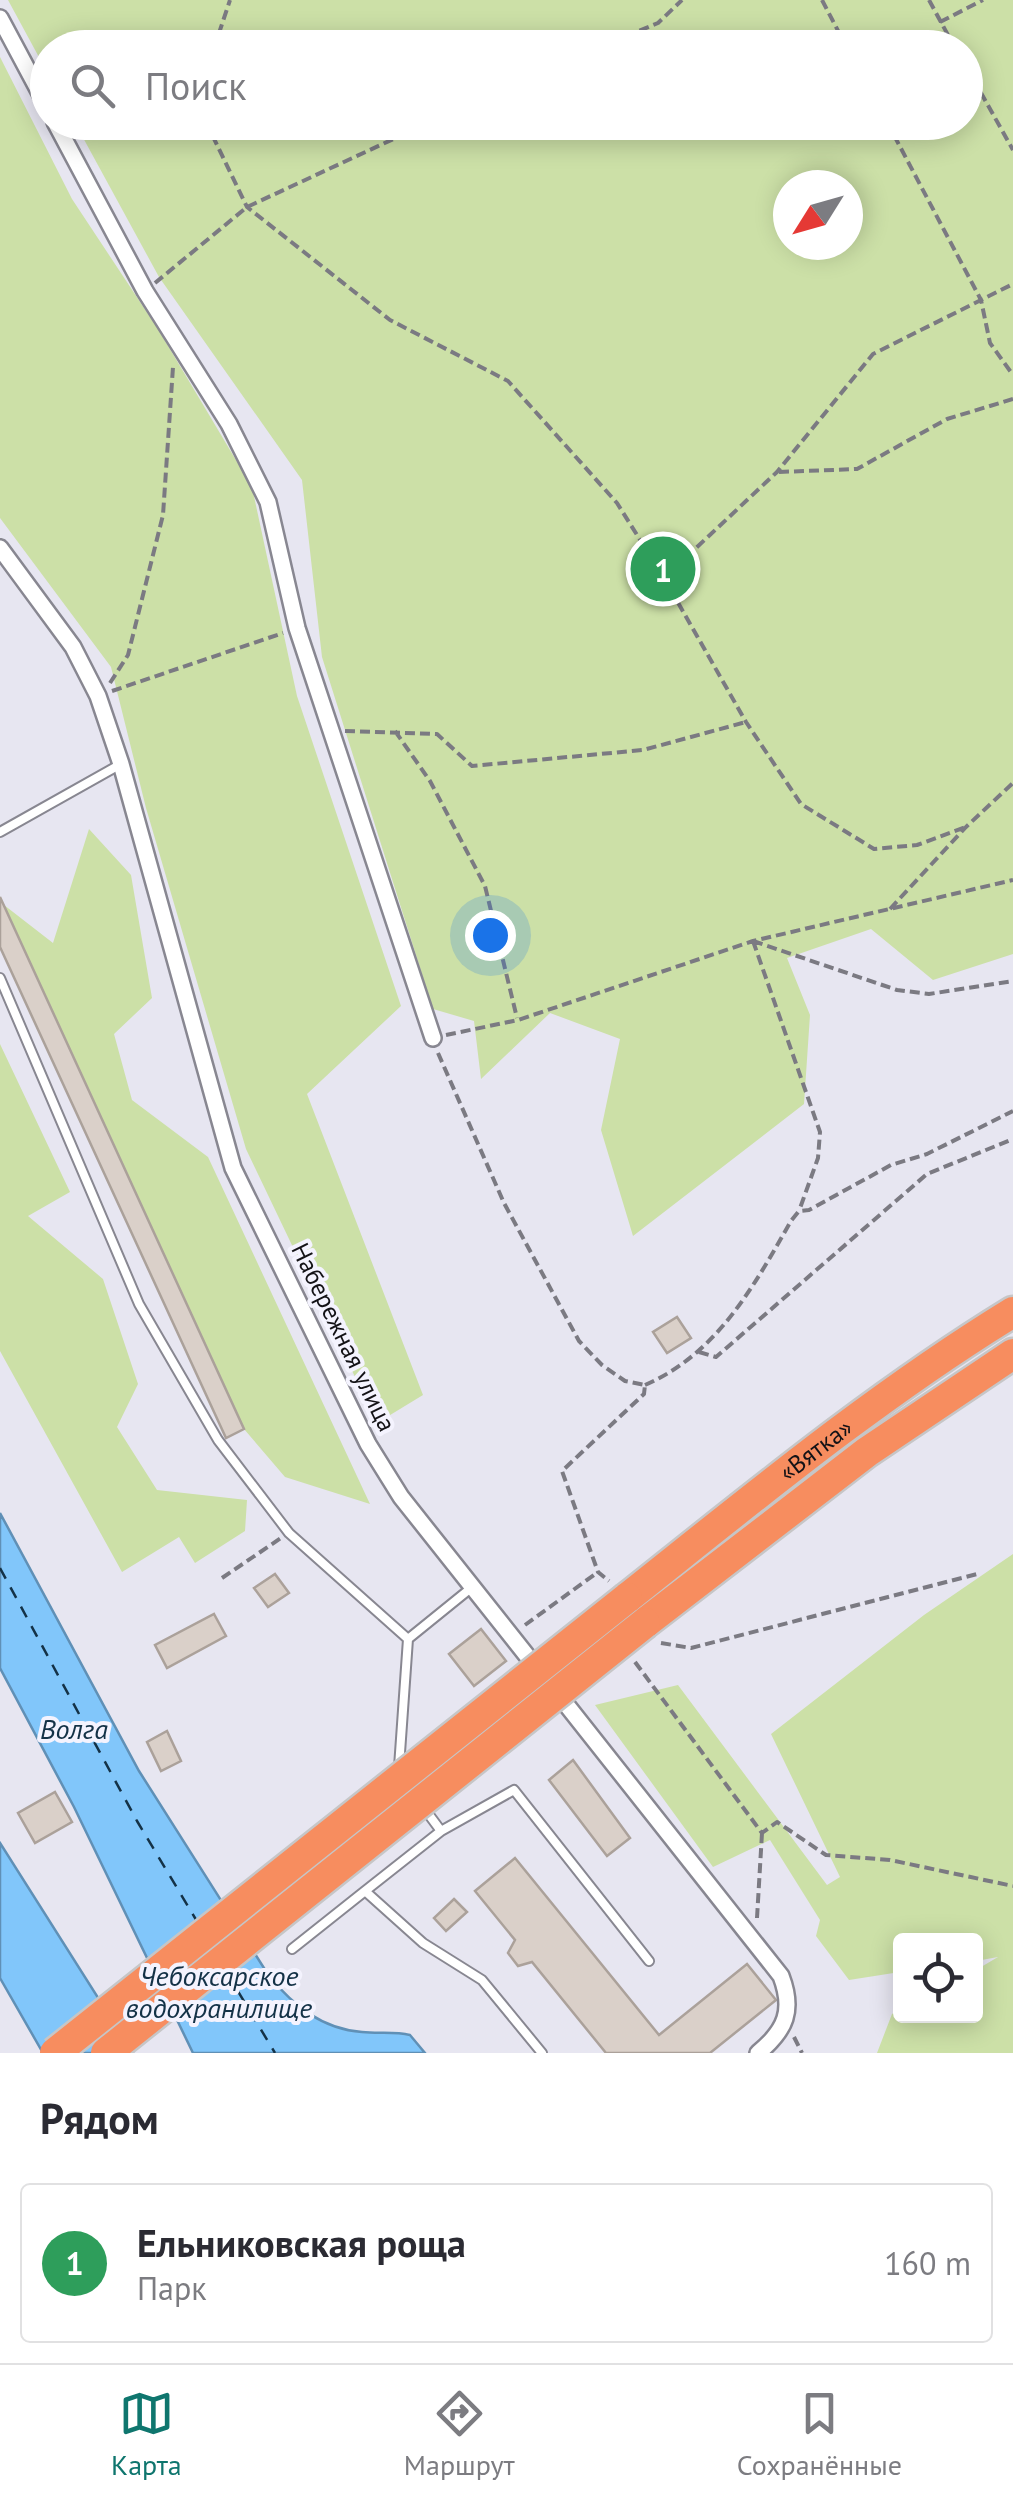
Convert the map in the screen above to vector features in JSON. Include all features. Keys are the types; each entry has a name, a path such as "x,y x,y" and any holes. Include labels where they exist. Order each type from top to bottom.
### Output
{"highway":[{"name":"«Вятка»","path":"644,1621 845,1424 1013,1312"},
{"name":"«Вятка»","path":"644,1621 867,1452 1013,1354"},
{"path":"55,2053 644,1621"},
{"path":"106,2053 644,1621"}],"street":[{"path":"0,18 30,74"},
{"path":"65,140 145,291 228,424 268,502 296,628 433,1038"},
{"name":"Набережная улица","path":"0,548 73,647 98,696 121,764 234,1168 368,1444 401,1497 782,1976 790,1997 786,2019 758,2053"}],"lane":[{"path":"0,832 121,764"},
{"path":"0,978 139,1304 218,1440 289,1532 408,1638"},
{"path":"441,1830 398,1774 408,1638 472,1587"},
{"path":"292,1948 441,1830 514,1790 649,1961"},
{"path":"365,1891 424,1943 482,1980 542,2053"}],"path":[{"path":"220,30 230,0"},
{"path":"641,30 658,23 682,0"},
{"path":"822,0 838,30"},
{"path":"929,0 945,30"},
{"path":"940,22 983,0"},
{"path":"983,96 1013,150"},
{"path":"215,140 248,207 390,320 508,381 617,504 746,722 801,804 874,849 917,845 966,827"},
{"path":"145,291 248,207 391,140"},
{"path":"897,140 981,300 990,343 1013,375"},
{"path":"664,578 777,472 873,354 1013,284"},
{"path":"170,332 174,369 163,516 128,655 102,695 296,628"},
{"path":"777,472 858,469 947,419 1013,400"},
{"path":"330,731 437,734 472,766 643,750 746,722"},
{"path":"395,732 430,781 485,886 518,1020"},
{"path":"890,908 1013,782"},
{"path":"752,940 820,1132 818,1158 799,1211 790,1220 750,1293 699,1352 666,1376 645,1385 624,1381 579,1340 560,1311 504,1203 454,1095 433,1038 518,1020 752,940 1013,880"},
{"path":"752,940 897,990 929,994 1013,981"},
{"path":"799,1211 809,1210 891,1165 927,1154 1013,1111"},
{"path":"699,1352 716,1357 927,1174 1013,1139"},
{"path":"511,1635 598,1572 562,1472 644,1394 645,1385"},
{"path":"222,1578 289,1532"},
{"path":"644,1621 691,1648 982,1572"},
{"path":"635,1662 762,1833 756,1941"},
{"path":"762,1833 776,1822 826,1854 890,1860 1013,1886"}],"green space":[{"path":"8,0 1013,0 1013,954 933,980 871,929 787,958 810,1015 804,1104 633,1236 601,1130 620,1039 550,1013 481,1079 474,1021 433,1009 322,657 302,480 159,277 84,140 983,140 983,30 30,30 30,41"},
{"path":"0,57 30,116 30,140 42,140 72,199 158,329 252,487 297,696 401,1006 307,1094 423,1395 377,1423 246,1149 146,808 111,667 0,518"},
{"path":"89,829 131,875 152,998 114,1034 132,1100 208,1157 370,1504 285,1477 244,1429 4,905 53,943"},
{"path":"0,1044 70,1192 28,1216 103,1279 138,1384 117,1427 157,1490 247,1500 245,1531 195,1563 179,1537 122,1572 0,1351"},
{"path":"1013,1554 1013,2053 877,2053 893,2013 893,2023 983,2023 983,1966 998,1957 983,1960 983,1933 893,1933 893,1973 849,1980 816,1936 820,1920 770,1840 713,1867 595,1705 678,1685 827,1885 840,1877 771,1734 924,1615"}],"water":[{"name":"Чебоксарское водохранилище","path":"0,1513 139,1771 269,1976 288,1997 322,2021 348,2030 410,2035 425,2053 193,2053 74,1807 0,1668"},
{"name":"Чебоксарское водохранилище","path":"0,1843 133,2053 43,2053 0,1978"}],"building":[{"path":"0,897 244,1429 226,1438 0,947"},
{"path":"677,1317 691,1338 667,1353 653,1332"},
{"path":"275,1574 289,1593 268,1607 254,1588"},
{"path":"214,1614 226,1636 167,1668 155,1645"},
{"path":"481,1629 506,1661 474,1686 449,1654"},
{"path":"167,1731 181,1761 161,1771 147,1742"},
{"path":"573,1760 630,1838 607,1856 549,1780"},
{"path":"55,1792 72,1822 35,1843 18,1813"},
{"path":"515,1858 659,2035 747,1964 776,2000 710,2053 606,2053 532,1962 518,1966 508,1953 515,1940 475,1891"},
{"path":"454,1899 467,1912 446,1931 434,1918"}],"ferry route":[{"path":"0,1568 137,1821 198,1923"},
{"path":"227,1973 275,2053"}],"place":[{"name":"Ельниковская роща","path":"663,569"}],"water label":[{"name":"Волга","path":"74,1729"}]}
